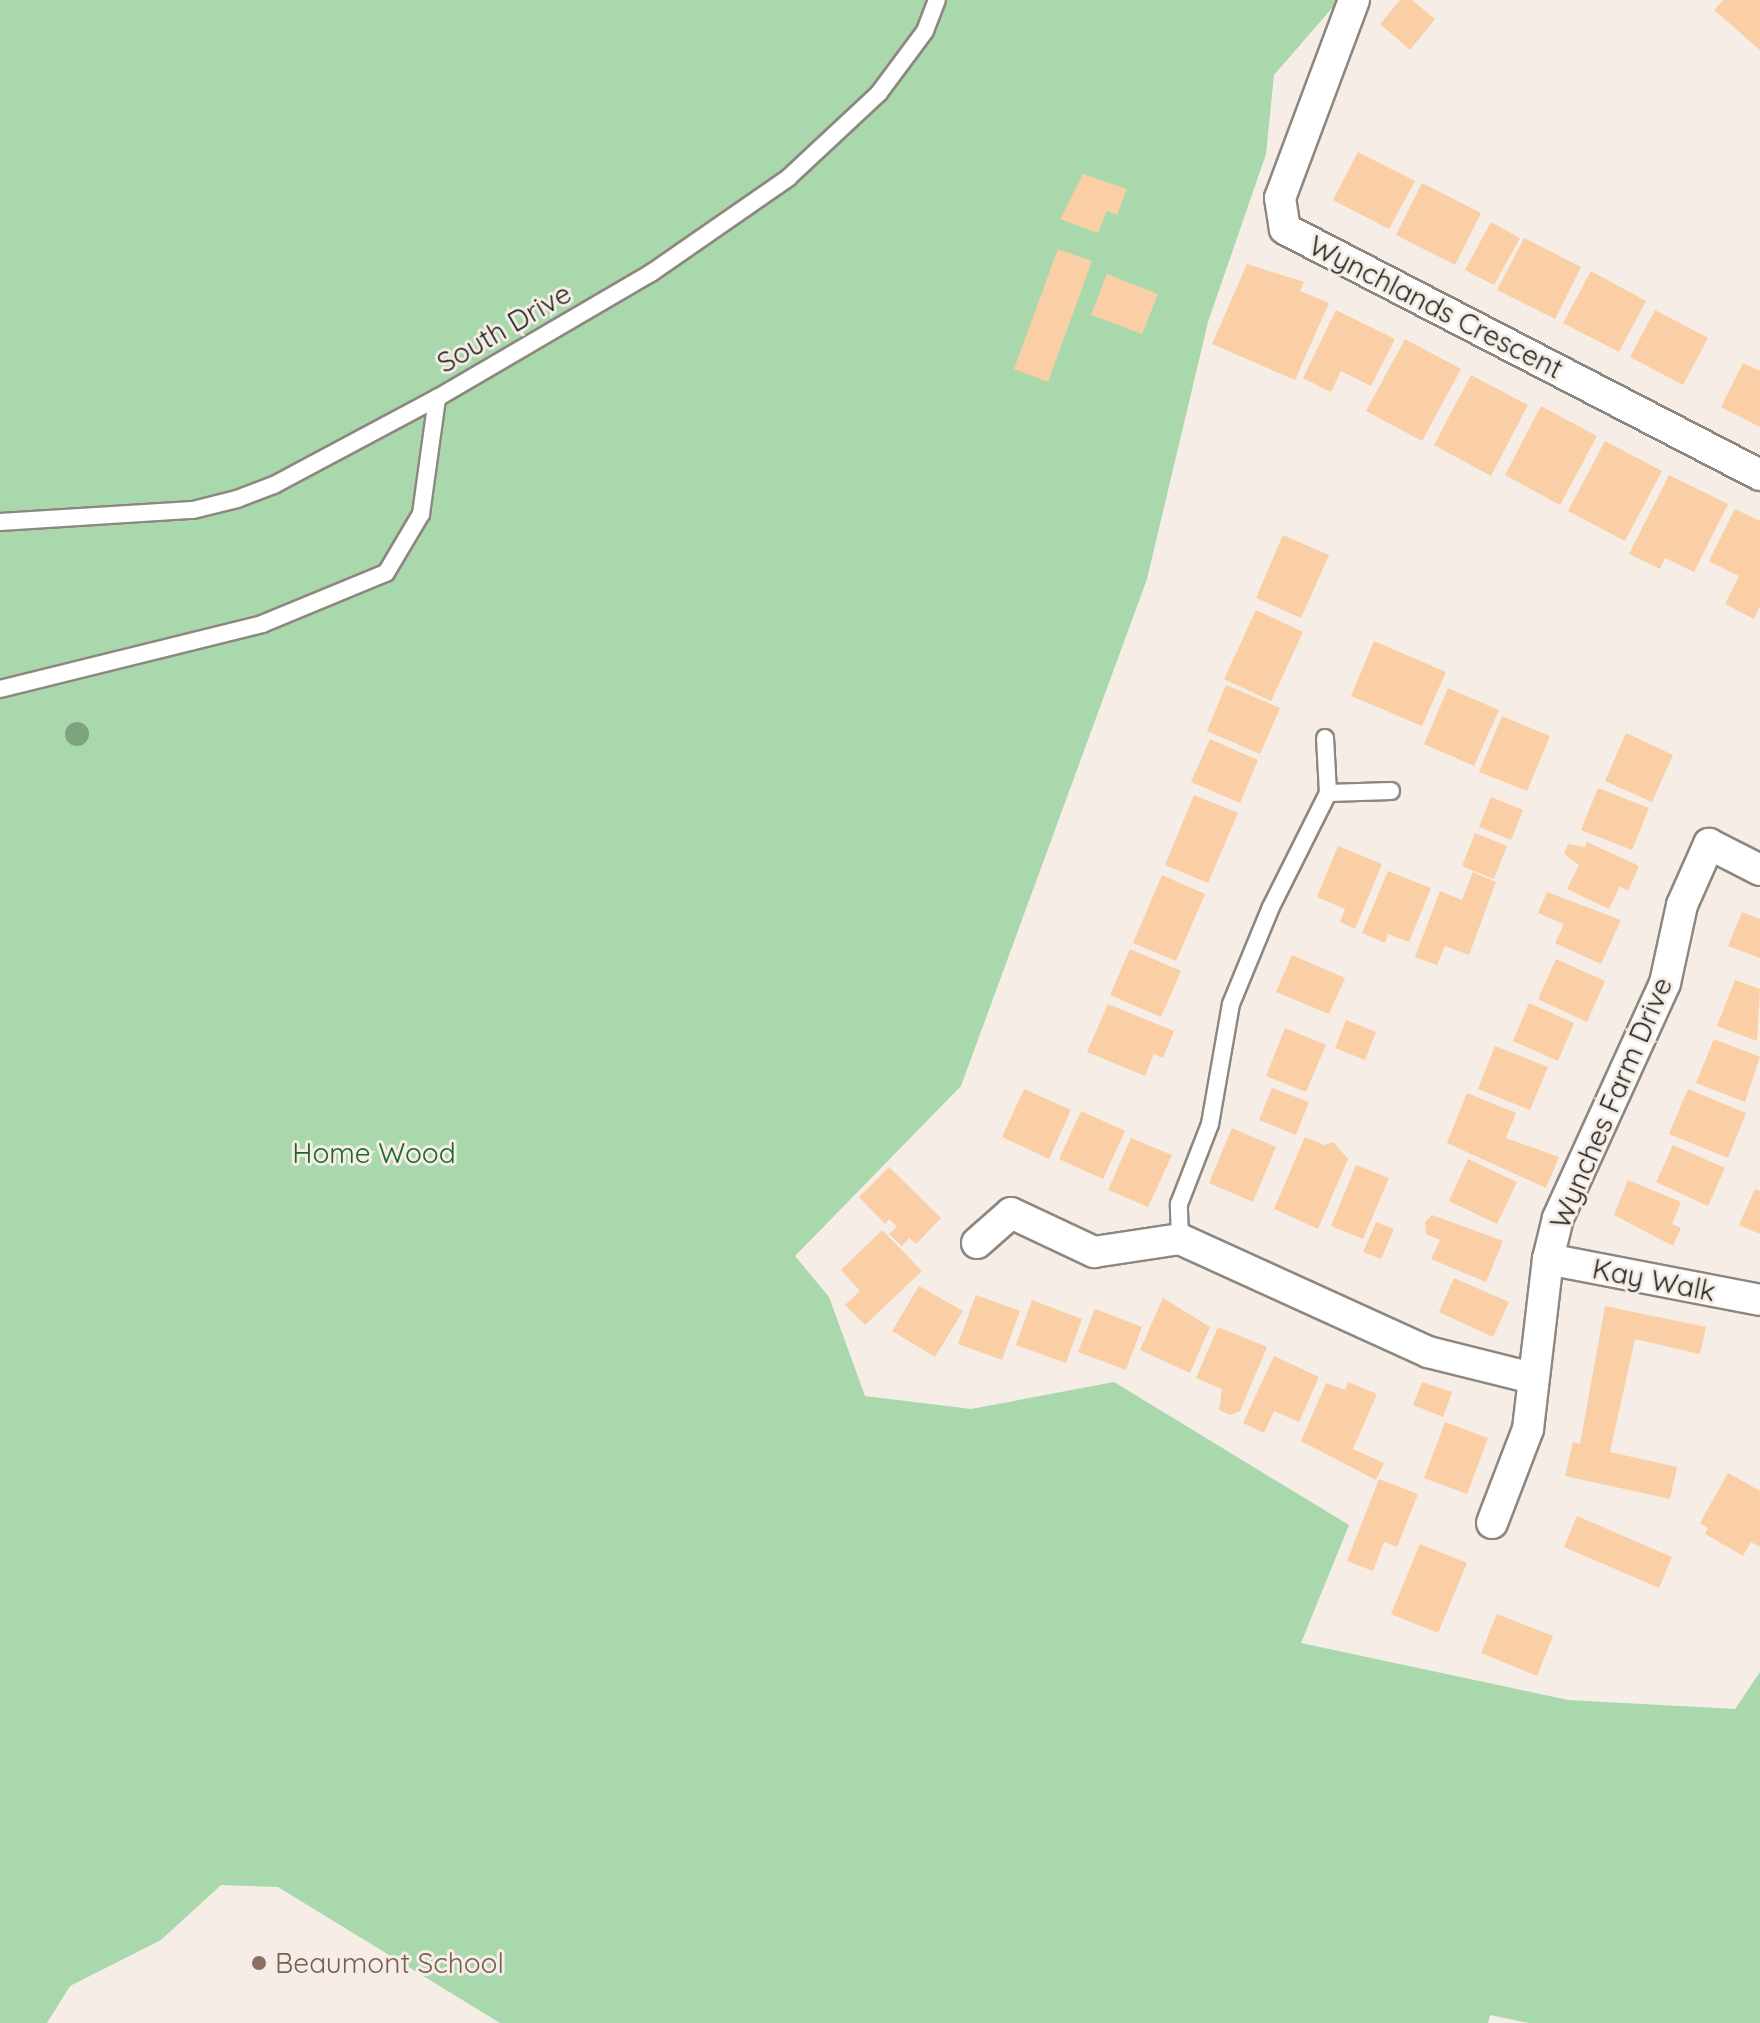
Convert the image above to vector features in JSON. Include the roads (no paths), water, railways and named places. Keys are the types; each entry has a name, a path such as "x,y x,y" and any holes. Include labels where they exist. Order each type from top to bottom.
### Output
{"street":[{"name":"Wynchlands Crescent","path":"1354,0 1280,198 1285,229 1760,475"},
{"name":"Wynches Farm Drive","path":"1492,1523 1528,1429 1548,1259 1558,1218 1665,983 1682,905 1709,844 1760,870"},
{"path":"977,1243 1011,1213 1094,1252 1180,1239 1428,1352 1532,1378"},
{"name":"Kay Walk","path":"1548,1259 1760,1300"}],"lane":[{"name":"South Drive","path":"0,522 193,510 237,499 437,398 651,273 788,178 879,93 925,31 937,0"},
{"path":"0,689 262,624 386,573 421,514 437,398"},
{"path":"1180,1239 1179,1204 1210,1124 1231,1004 1271,907 1328,793 1325,738"},
{"path":"1328,793 1391,791"}],"place":[{"name":"Beaumont School","path":"259,1963"}],"park label":[{"name":"Home Wood","path":"374,1153"}]}
